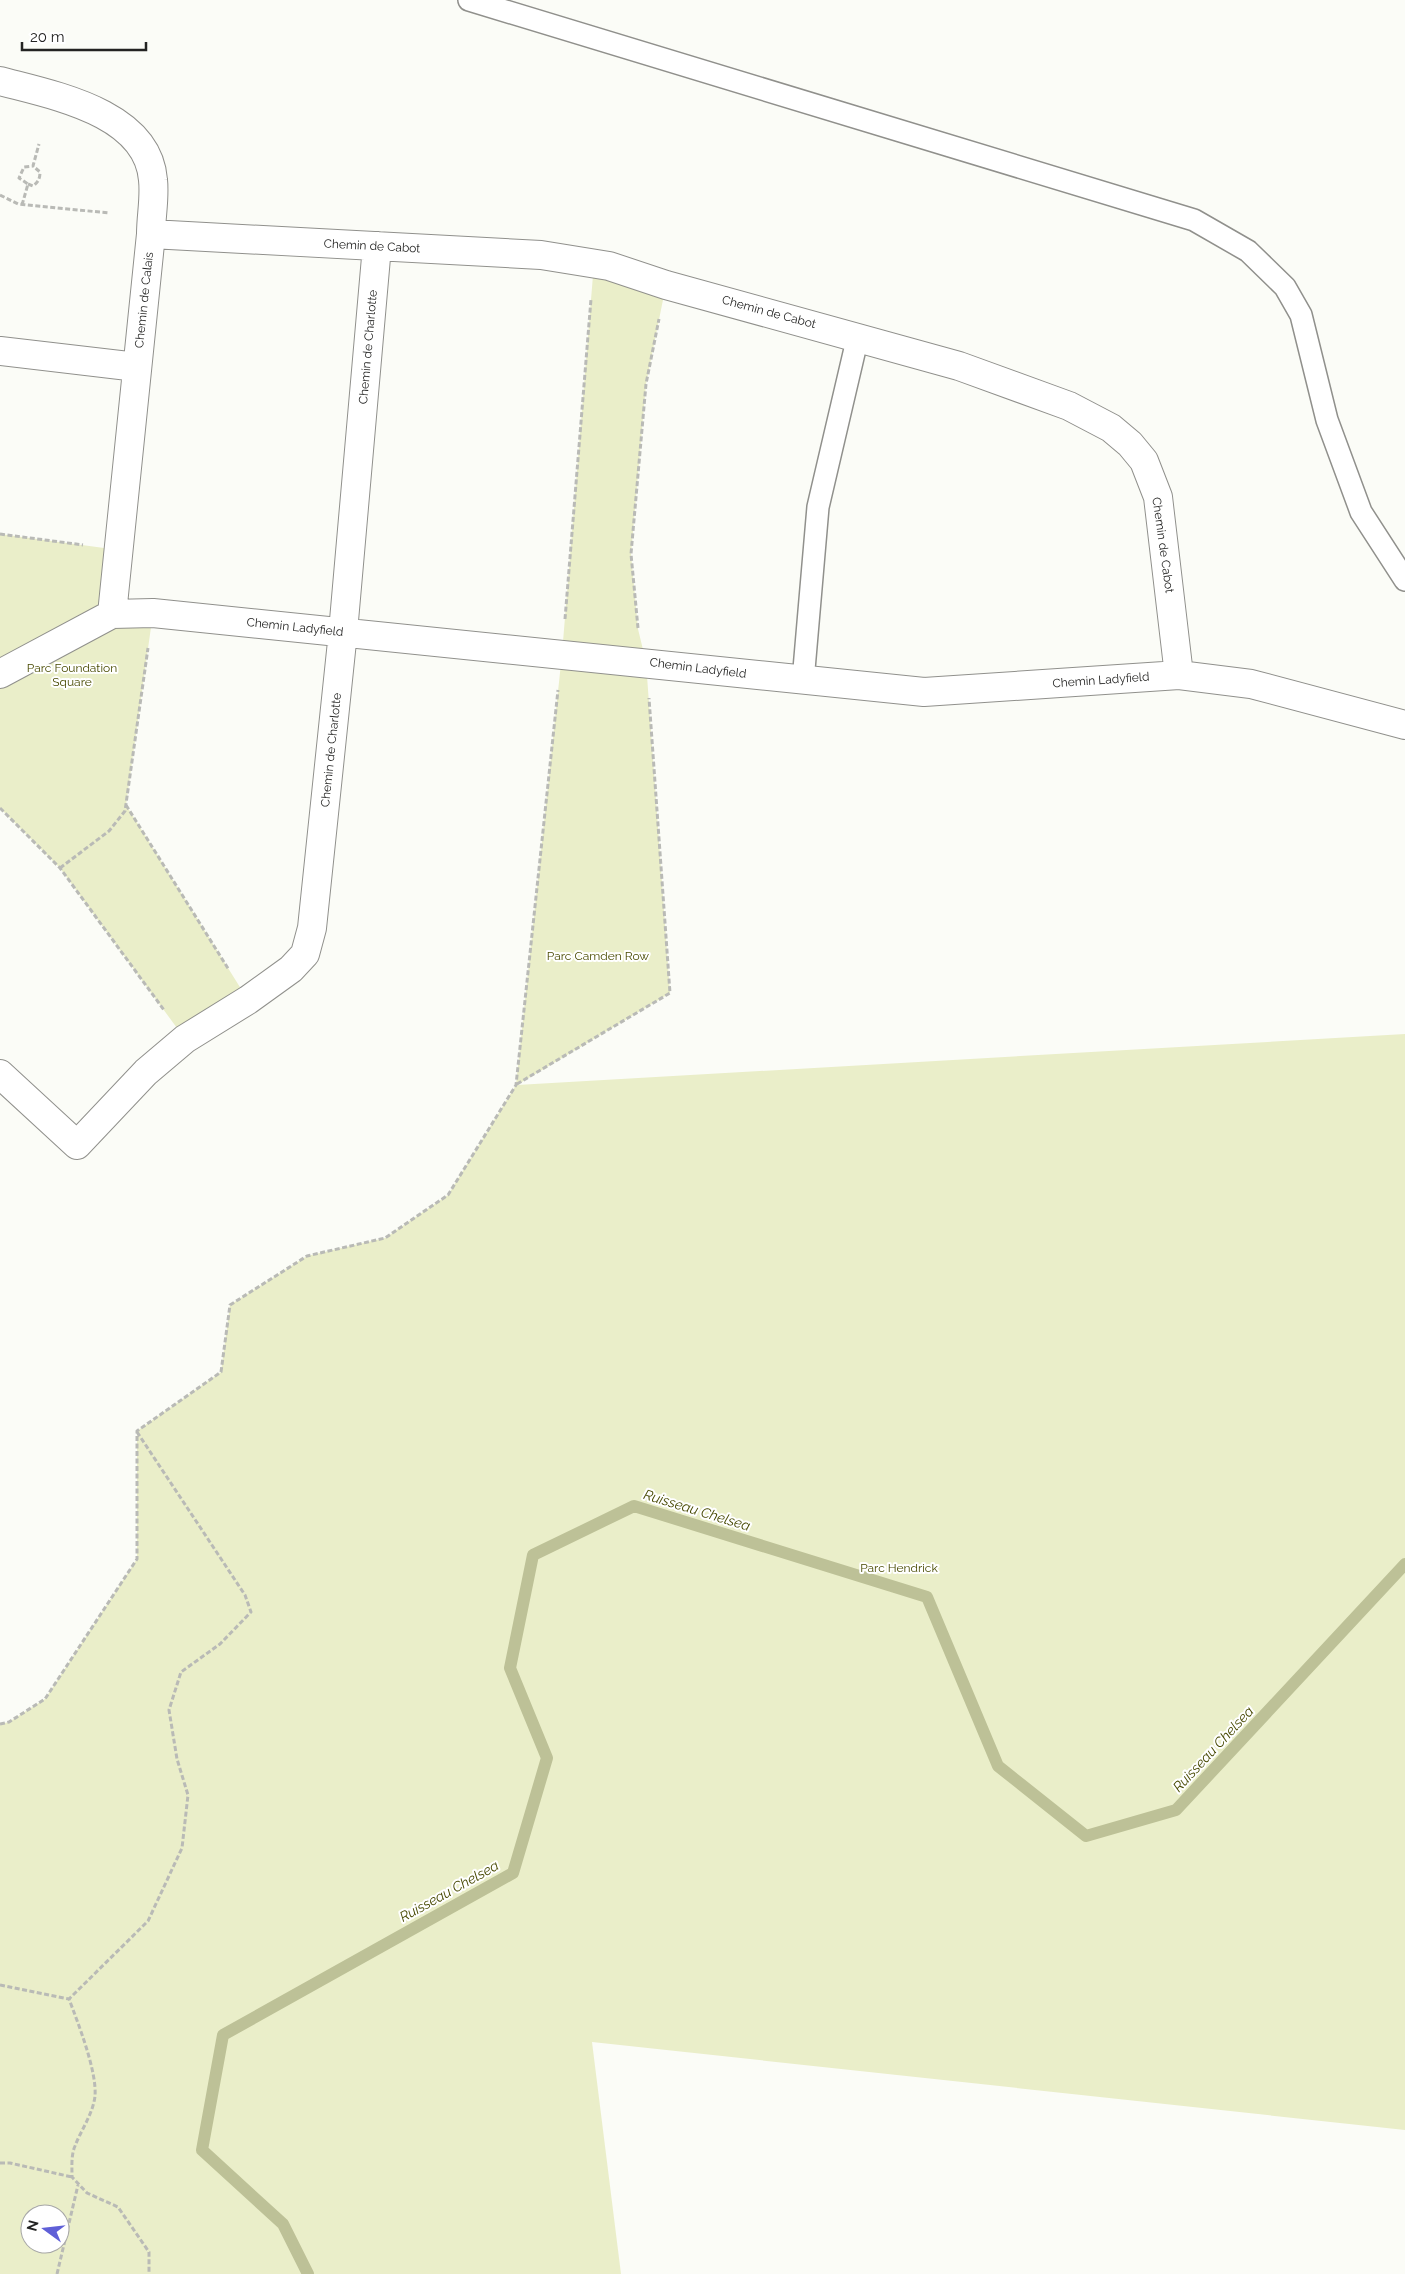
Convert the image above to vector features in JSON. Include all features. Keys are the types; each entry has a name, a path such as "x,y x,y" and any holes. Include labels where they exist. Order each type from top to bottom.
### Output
{"street":[{"name":"Chemin de Calais","path":"0,80 86,105 110,118 134,137 144,152 154,179 151,234 112,614"},
{"name":"Chemin de Cabot","path":"151,234 541,255 609,266 666,285 858,336 959,366 1024,388 1069,406 1112,428 1130,444 1144,462 1158,497 1179,675"},
{"name":"Chemin de Charlotte","path":"0,1074 77,1146 146,1072 185,1039 248,1000 291,969 305,954 312,928 343,632 376,246"},
{"path":"0,351 137,367"},
{"name":"Chemin Ladyfield","path":"0,674 112,614 153,613 646,662 803,681 924,692 1179,675 1251,684 1405,725"}],"lane":[{"path":"468,0 1194,220 1248,251 1285,287 1301,315 1327,420 1361,512 1405,580"},
{"path":"803,681 818,507 858,336"}],"path":[{"path":"33,166 39,144"},
{"path":"24,166 33,166 40,172 40,178 37,183 28,184 19,178 24,166"},
{"path":"22,205 28,184"},
{"path":"0,195 22,205 109,213"},
{"path":"137,1431 222,1372 230,1305 307,1256 385,1238 448,1195 516,1085 670,993 646,662 638,629 631,554 646,384 666,285"},
{"path":"0,534 84,545"},
{"path":"60,868 109,831 125,811 153,613"},
{"path":"126,805 248,1000"},
{"path":"0,808 60,868 185,1039"},
{"path":"0,1724 9,1722 45,1699 137,1559 137,1431"},
{"path":"69,1999 148,1920 182,1848 188,1795 177,1759 169,1710 181,1672 220,1644 251,1612 245,1595 137,1431"},
{"path":"0,1985 69,1999"},
{"path":"69,1999 90,2060 95,2095 88,2120 74,2148 72,2177"},
{"path":"0,2163 10,2163 72,2177 86,2193 118,2207 149,2252 149,2274"},
{"path":"57,2274 78,2184"}],"green space":[{"name":"Parc Hendrick","path":"594,263 666,285 646,384 631,554 638,629 646,662 670,993 517,1085 1405,1034 1405,2130 592,2042 621,2274 0,2274 0,1724 9,1722 45,1699 137,1559 137,1431 221,1372 230,1305 307,1256 385,1238 448,1195 516,1085 562,654"},
{"name":"Parc Foundation Square","path":"0,534 119,550 112,614 153,613 126,805 248,1000 185,1039 60,868 0,808"}],"waterway":[{"name":"Ruisseau Chelsea","path":"308,2274 283,2224 202,2150 223,2035 513,1873 547,1758 510,1668 533,1555 634,1506 927,1597 998,1766 1086,1836 1176,1810 1405,1564"}],"park label":[{"name":"Parc Camden Row","path":"598,956"}]}
